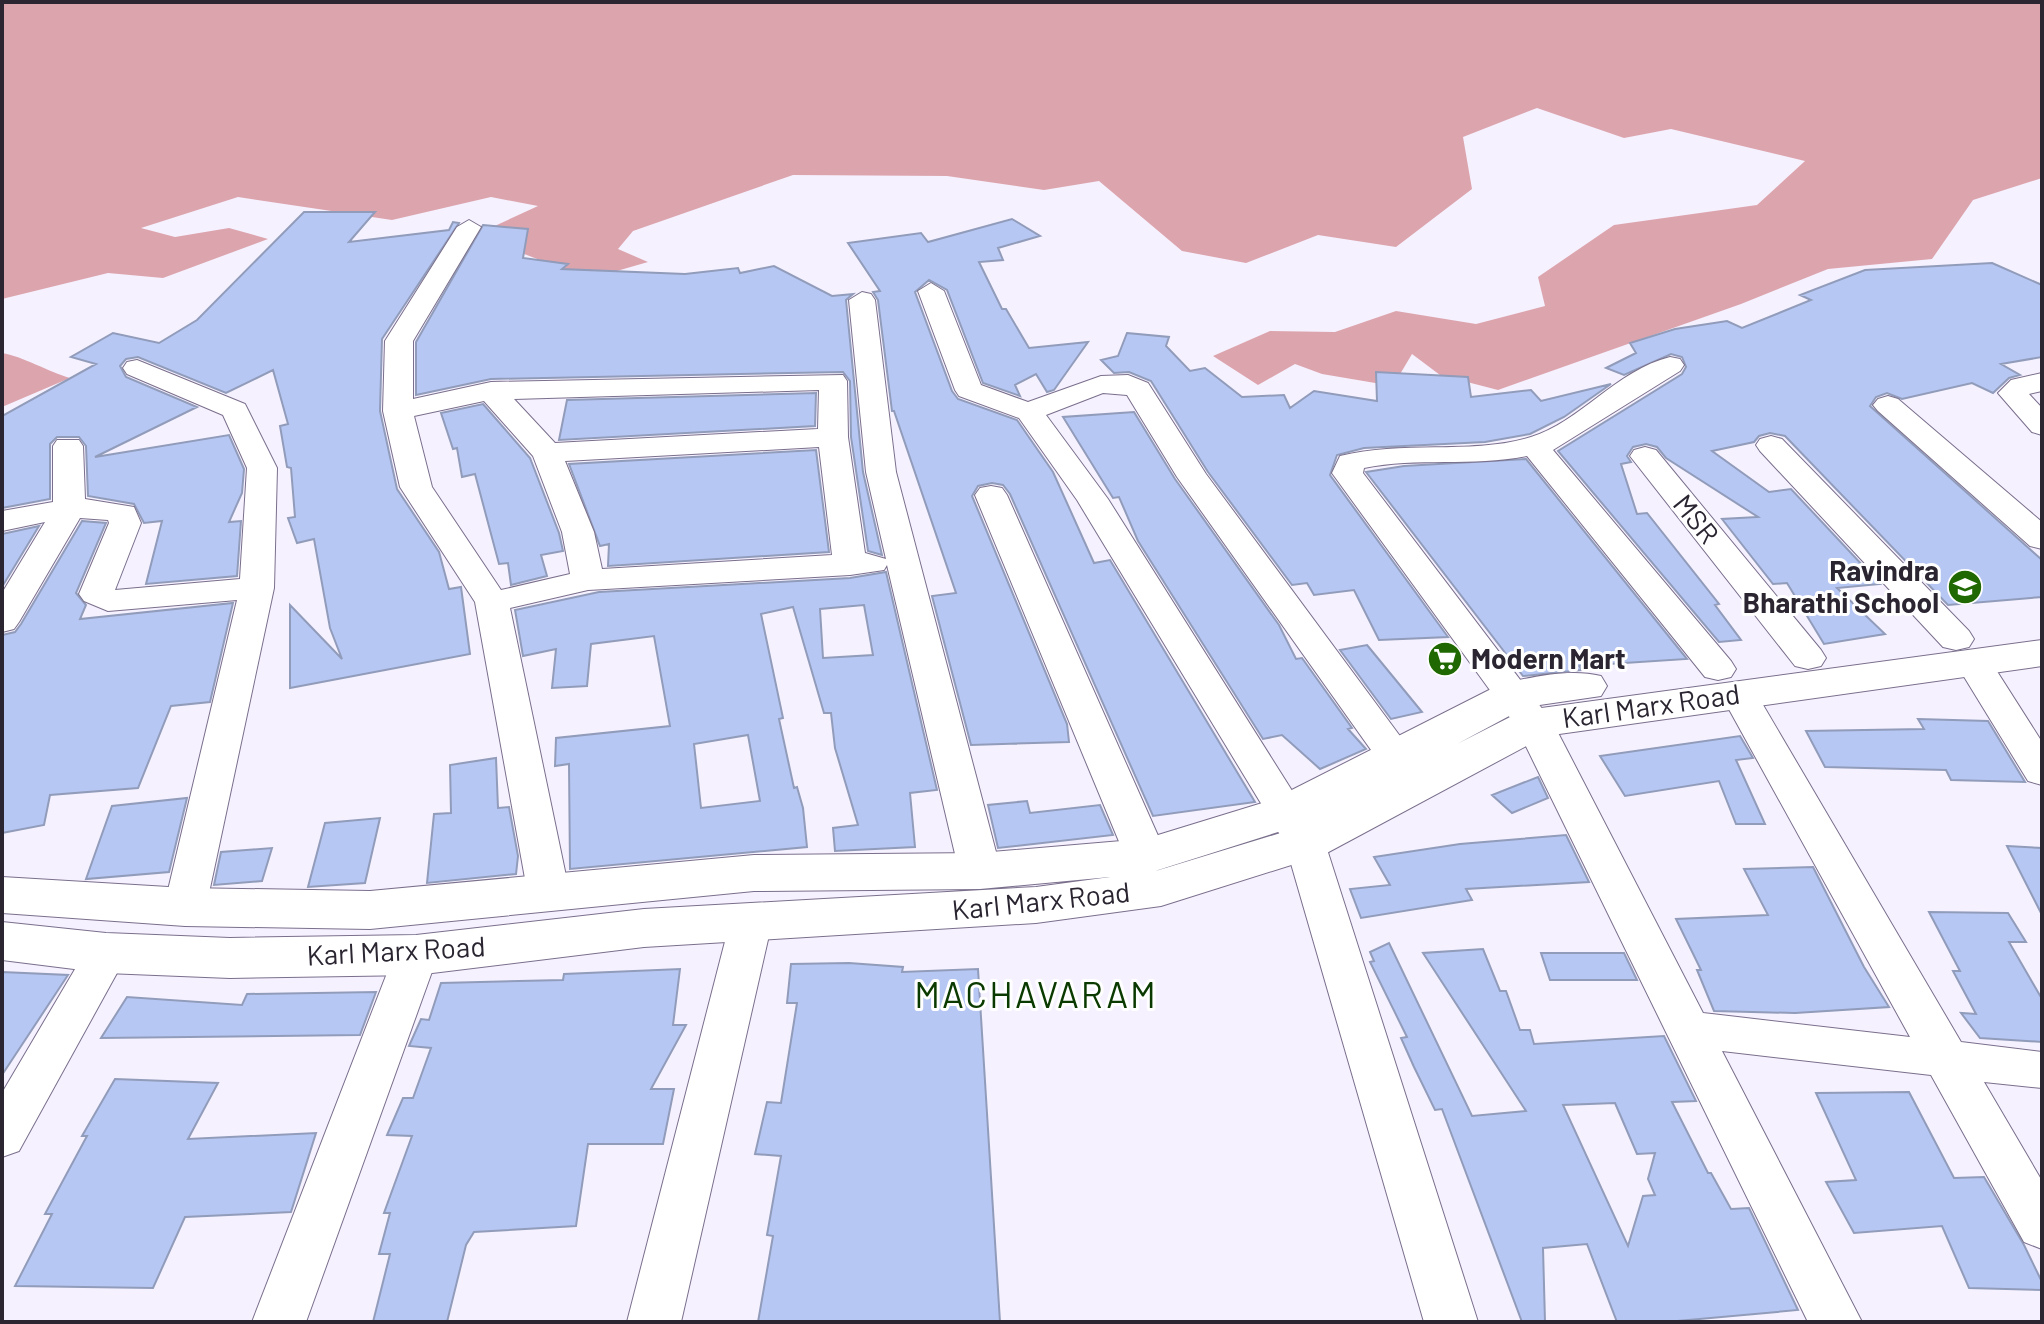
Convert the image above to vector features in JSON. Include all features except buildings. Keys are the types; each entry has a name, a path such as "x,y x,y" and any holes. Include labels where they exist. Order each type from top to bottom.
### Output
{"main road":[{"name":"Karl Marx Road","path":"2,895 185,907 370,910 754,873 980,871 1146,856 1297,827 1395,755 1524,709 1965,650 2042,628"},
{"name":"Karl Marx Road","path":"1728,681 1808,658 1965,650 2042,653"},
{"name":"Karl Marx Road","path":"2,941 106,953 230,958 416,955 644,928 1036,905 1161,888 1297,827 1524,709"}],"street":[{"path":"469,227 399,341 398,411 416,487 492,602 549,895"},
{"path":"931,291 969,390 1029,412 1092,499 1297,827 1451,1322"},
{"path":"862,300 881,472 980,871"},
{"path":"1670,365 1607,402 1565,434 1534,446 1437,456 1368,457 1351,462 1347,473 1524,709 1835,1322"},
{"path":"137,368 235,410 262,468 257,588 185,907"},
{"path":"398,411 491,391 833,381 833,437 850,565"},
{"path":"1029,412 1112,382 1131,383 1138,389 1193,477 1395,755"},
{"path":"2042,382 2021,386 2012,393 2042,426"},
{"path":"491,391 547,453 578,532 588,580"},
{"path":"1888,405 2042,539"},
{"path":"547,453 833,437"},
{"path":"1771,445 1965,650 2042,772"},
{"path":"2,622 69,509 68,446"},
{"path":"1534,446 1728,681 2042,1227"},
{"name":"MSR","path":"1645,456 1808,658"},
{"path":"991,495 1146,856"},
{"path":"2,521 69,509 110,510 123,514 125,523 96,594 108,601 257,588"},
{"path":"492,602 588,580 902,560"},
{"path":"654,1322 751,922"},
{"path":"2,1137 106,953"},
{"path":"279,1322 416,955"},
{"path":"1688,1029 2042,1070"}],"shaded area":[{"path":"2,2 2042,2 2042,178 1973,200 1932,259 1828,269 1741,304 1498,390 1440,375 1412,354 1393,386 1322,374 1295,364 1258,385 1213,356 1270,331 1335,332 1396,311 1476,324 1545,306 1538,277 1614,225 1757,205 1805,161 1671,129 1624,138 1537,108 1463,137 1472,189 1396,247 1318,235 1246,263 1182,251 1099,181 1044,190 947,176 793,175 633,231 618,249 648,262 589,279 475,235 538,206 491,197 392,220 238,197 141,228 175,237 229,228 268,239 163,278 108,273 2,299"},
{"path":"2,353 18,357 70,378 2,407"}],"place":[{"name":"Ravindra Bharathi School","path":"1965,587"},
{"name":"Modern Mart","path":"1445,659"}],"district":[{"name":"MACHAVARAM","path":"1036,995"}]}
